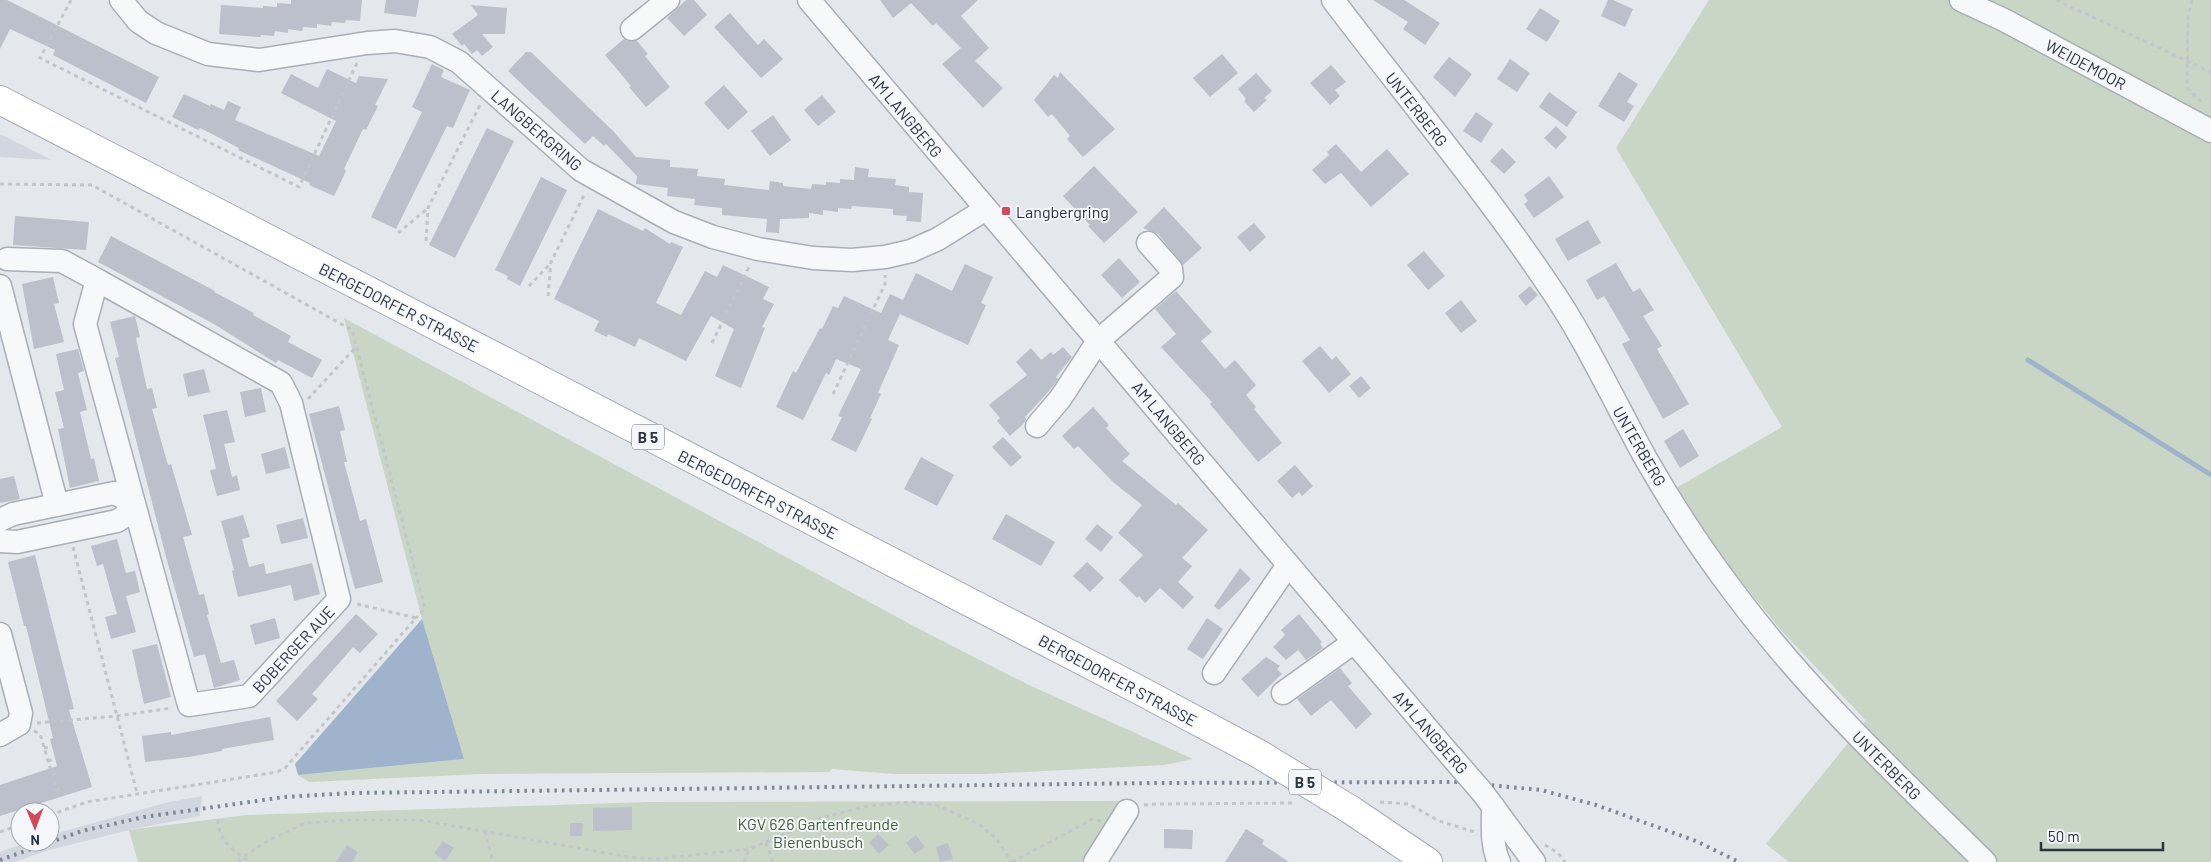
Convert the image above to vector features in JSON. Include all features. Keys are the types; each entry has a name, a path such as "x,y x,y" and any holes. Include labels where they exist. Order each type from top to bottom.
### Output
{"main road":[{"name":"BERGEDORFER STRASSE","path":"0,100 1132,686 1259,754 1351,810 1428,862"}],"street":[{"name":"LANGBERGRING","path":"121,0 138,21 156,33 208,54 259,60 367,43 395,41 430,47 459,62 580,170 674,222 713,236 758,248 813,258 852,260 885,257 911,251 938,239 986,209"},
{"path":"632,29 668,0"},
{"name":"AM LANGBERG","path":"809,0 1488,800 1527,858"},
{"name":"UNTERBERG","path":"1333,0 1475,184 1548,284 1647,461 1684,522 1735,594 1800,675 1872,751 1986,862"},
{"name":"WEIDEMOOR","path":"1960,0 2004,20 2211,131"},
{"path":"1036,426 1060,399 1098,341 1172,278 1171,269 1148,243"},
{"name":"BOBERGER AUE","path":"7,259 62,261 281,383 291,403 339,599 249,696 189,705"},
{"path":"97,280 86,324 132,502 189,705"},
{"path":"0,286 57,505"},
{"path":"0,520 13,514 114,493 132,502"},
{"path":"0,541 17,542 117,521 125,516 132,502"},
{"path":"1214,672 1288,565"},
{"path":"0,634 21,713 13,728"},
{"path":"1283,693 1354,642"},
{"path":"1488,800 1496,854 1499,862"},
{"path":"1095,862 1122,818"}],"path":[{"path":"71,0 40,58 299,187 367,43"},
{"path":"2056,0 2211,72"},
{"path":"2192,0 2188,17 2187,88 2205,107"},
{"path":"426,241 428,208 488,89"},
{"path":"529,286 551,262 593,177"},
{"path":"0,184 92,185 352,330 425,608 285,768 277,772 88,802 60,812"},
{"path":"398,233 428,208"},
{"path":"712,343 758,248"},
{"path":"833,394 885,284 885,257"},
{"path":"548,296 551,262"},
{"path":"291,403 309,398 357,346"},
{"path":"68,532 137,793"},
{"path":"339,599 416,618"},
{"path":"13,728 117,716 189,705"},
{"path":"13,728 40,734 57,790 64,787"},
{"path":"44,748 52,747"},
{"path":"48,762 56,759"},
{"path":"52,774 59,773"},
{"path":"238,862 269,840 306,823 353,820 420,820 629,857 666,858 749,849 828,816 868,806 911,802 936,805 978,823 997,839 1012,862 1093,819 1122,818 1137,806 1156,804 1296,803"},
{"path":"1380,802 1409,804 1439,821 1493,836"},
{"path":"218,820 218,831 234,852 249,862"},
{"path":"485,830 493,862"},
{"path":"766,843 773,862"},
{"path":"744,862 749,849"}],"shaded area":[{"path":"0,134 52,160 0,157"},
{"path":"202,796 200,816 129,830 60,847 60,832 169,802"},
{"path":"10,849 10,852 43,852 14,862 0,862 0,852"}],"green space":[{"path":"1709,0 2211,0 2211,862 1789,862 1766,844 1866,721 1780,629 1728,565 1676,488 1782,427 1616,148"},
{"path":"344,318 921,630 1031,686 1193,759 1164,765 985,774 894,774 832,769 829,772 480,774 309,782 298,775 464,759 422,619"},
{"name":"KGV 626 Gartenfreunde Bienenbusch","path":"1122,801 1081,862 138,862 129,830 246,815 647,802"}],"water":[{"path":"422,619 464,759 298,775 295,764"}],"building":[{"path":"0,0 7,0 159,77 146,103 53,55 55,50 10,29 0,49"},
{"path":"291,0 362,0 360,21 332,22 331,26 317,24 317,28 303,27 302,31 288,29 288,33 275,31 274,36 261,35 260,37 219,34 221,5 277,7 277,3 291,4"},
{"path":"386,0 419,0 416,17 384,13"},
{"path":"686,0 694,0 707,15 684,36 667,18"},
{"path":"880,0 978,0 961,16 989,48 975,61 1003,88 983,108 942,64 961,48 936,23 933,26 911,3 893,18"},
{"path":"1373,0 1404,0 1440,23 1425,45 1403,29 1408,22"},
{"path":"1608,0 1613,0 1633,9 1625,27 1601,16"},
{"path":"471,5 507,8 505,34 482,34 493,47 482,56 477,50 472,54 452,34 478,15"},
{"path":"1540,8 1560,21 1547,42 1526,29"},
{"path":"730,13 758,45 764,39 783,59 761,78 714,27"},
{"path":"624,39 637,41 648,54 645,56 670,87 646,107 605,55"},
{"path":"526,52 531,52 613,131 636,157 670,160 670,167 698,169 697,176 725,179 724,185 769,190 770,181 783,183 783,186 811,189 812,184 840,183 840,179 854,180 855,167 869,169 868,177 896,179 895,185 909,187 909,192 923,193 921,222 906,221 907,216 893,215 893,209 852,206 851,209 838,208 838,212 823,210 823,215 809,213 809,218 780,219 779,233 766,232 767,219 722,215 722,208 694,205 695,199 667,196 668,188 636,184 637,176 606,144 604,146 593,136 585,144 508,71"},
{"path":"1222,54 1238,73 1210,97 1193,78"},
{"path":"1449,57 1472,74 1455,97 1433,77"},
{"path":"1510,59 1530,73 1517,92 1497,79"},
{"path":"432,64 444,70 441,77 470,90 453,128 447,126 396,229 371,217 422,112 412,107"},
{"path":"1331,65 1346,82 1335,90 1340,96 1330,105 1310,83"},
{"path":"327,69 356,83 359,76 388,79 375,105 378,106 366,130 363,129 344,169 346,171 334,196 238,150 239,148 200,128 198,130 172,117 184,94 224,110 228,101 241,107 235,120 319,156 336,121 281,93 291,74 318,88"},
{"path":"1060,72 1115,129 1083,157 1067,139 1070,136 1052,114 1048,117 1034,100 1054,75 1058,78"},
{"path":"1619,72 1638,84 1627,102 1634,106 1624,122 1598,106"},
{"path":"1256,73 1272,91 1264,98 1267,100 1254,112 1244,101 1246,99 1238,89"},
{"path":"724,85 748,112 728,130 704,103"},
{"path":"1549,92 1577,112 1567,127 1539,107"},
{"path":"822,95 836,112 818,126 804,110"},
{"path":"1476,112 1493,124 1481,143 1463,131"},
{"path":"773,115 791,140 770,156 751,131"},
{"path":"1556,126 1567,137 1556,149 1544,138"},
{"path":"487,128 514,141 455,258 429,245"},
{"path":"1336,144 1361,172 1387,149 1409,174 1371,207 1341,173 1325,184 1312,170 1329,155 1327,152"},
{"path":"1502,148 1516,162 1504,174 1490,161"},
{"path":"1094,166 1138,212 1104,243 1063,196"},
{"path":"1549,176 1564,197 1534,218 1524,204 1528,201 1524,195"},
{"path":"541,177 567,190 520,286 507,279 508,276 495,270"},
{"path":"1164,207 1202,248 1183,265 1158,234 1143,228"},
{"path":"598,209 643,231 645,228 670,244 671,242 683,247 656,303 681,315 705,271 717,277 723,265 769,287 763,299 774,304 762,327 765,328 741,388 715,376 734,329 711,316 686,361 639,338 635,347 608,334 607,337 594,331 599,321 554,299"},
{"path":"15,216 89,222 86,250 13,245"},
{"path":"1588,220 1601,243 1568,261 1555,239"},
{"path":"1254,223 1266,237 1250,252 1237,237"},
{"path":"111,236 215,291 291,336 288,342 322,360 312,378 278,360 276,363 214,324 98,262"},
{"path":"1424,251 1445,276 1428,290 1407,265"},
{"path":"1119,258 1140,282 1122,298 1101,275"},
{"path":"1616,263 1633,292 1640,288 1654,310 1643,316 1662,346 1657,349 1689,404 1663,419 1622,344 1630,340 1604,296 1597,300 1586,280"},
{"path":"965,264 993,277 981,303 986,305 968,345 900,314 888,340 899,345 878,393 881,394 870,418 872,419 856,452 831,440 842,417 838,416 861,369 836,359 829,375 826,373 803,420 776,407 793,371 796,373 833,306 838,308 844,296 881,313 890,294 903,300 916,273 952,291"},
{"path":"53,277 59,303 54,304 64,342 34,349 22,284"},
{"path":"1530,286 1538,295 1526,306 1518,296"},
{"path":"1176,291 1212,332 1201,341 1225,369 1235,360 1256,385 1246,395 1256,407 1254,409 1282,443 1258,462 1210,404 1212,402 1161,347 1176,334 1155,309"},
{"path":"1461,300 1477,321 1461,333 1445,313"},
{"path":"135,316 140,337 136,338 147,389 152,388 157,408 152,409 168,465 171,464 192,535 183,537 199,595 204,594 209,614 207,615 221,663 234,660 240,680 214,688 205,654 194,657 166,557 115,358 119,357 110,322"},
{"path":"1320,346 1332,360 1336,356 1351,374 1329,393 1302,361"},
{"path":"1063,347 1072,357 1056,377 1058,379 1049,391 1025,417 1024,423 1010,436 997,421 1000,418 989,405 1027,375 1016,362 1031,348 1041,360 1051,352 1053,355"},
{"path":"78,349 84,371 78,373 87,410 80,412 91,459 94,458 99,481 70,488 58,429 64,428 55,392 64,390 56,354"},
{"path":"204,369 210,392 188,397 183,374"},
{"path":"1361,376 1371,388 1359,398 1349,386"},
{"path":"261,388 266,412 245,417 240,392"},
{"path":"339,406 345,430 340,431 347,462 344,462 360,521 366,519 383,582 355,589 309,414"},
{"path":"1093,407 1109,425 1106,428 1130,454 1122,461 1176,505 1178,503 1208,530 1182,558 1192,566 1178,582 1194,597 1183,609 1160,588 1145,603 1139,596 1137,598 1119,580 1143,555 1118,533 1142,505 1113,482 1078,446 1074,449 1062,436"},
{"path":"227,410 235,442 224,444 232,477 237,475 240,490 217,496 210,470 216,469 203,415"},
{"path":"1683,429 1699,456 1680,468 1664,441"},
{"path":"1003,437 1022,457 1011,467 992,447"},
{"path":"285,447 290,468 266,474 261,454"},
{"path":"921,457 954,475 937,506 904,489"},
{"path":"1295,465 1313,486 1302,496 1299,492 1292,498 1277,481"},
{"path":"14,476 20,499 0,503 0,479"},
{"path":"1006,514 1055,542 1041,566 992,539"},
{"path":"243,515 250,537 242,539 249,567 264,563 266,574 312,563 320,594 294,601 291,585 238,597 232,571 234,570 221,521"},
{"path":"303,518 308,538 281,544 276,525"},
{"path":"1097,524 1113,537 1101,552 1085,539"},
{"path":"117,539 126,573 135,571 140,592 126,596 136,632 111,639 105,617 117,614 103,564 97,566 91,546"},
{"path":"35,555 74,709 69,710 92,787 44,802 10,802 10,813 0,816 0,785 57,766 50,739 53,738 26,626 24,626 8,562"},
{"path":"1087,562 1104,578 1090,592 1073,576"},
{"path":"1240,568 1251,579 1219,610 1214,606"},
{"path":"356,614 378,634 360,653 353,647 312,694 318,699 297,721 276,701"},
{"path":"1299,614 1322,642 1320,644 1323,648 1306,660 1298,650 1286,660 1273,647 1285,635 1281,630"},
{"path":"275,618 280,638 255,645 250,625"},
{"path":"1207,618 1223,629 1203,659 1187,649"},
{"path":"157,644 171,697 144,704 132,650"},
{"path":"1266,657 1280,666 1277,669 1282,674 1258,697 1241,679"},
{"path":"1340,668 1352,683 1348,686 1372,714 1356,729 1331,700 1311,716 1297,699"},
{"path":"270,717 274,740 189,757 145,762 142,736 171,732 171,735"},
{"path":"632,807 632,830 593,831 593,808"},
{"path":"570,823 583,823 582,836 570,836"},
{"path":"1164,829 1193,830 1192,849 1164,848"},
{"path":"1246,829 1264,840 1262,844 1289,862 1225,862"},
{"path":"878,834 889,845 879,854 869,843"},
{"path":"916,835 925,847 915,854 906,843"},
{"path":"443,841 454,848 445,861 434,853"},
{"path":"948,843 953,859 940,862 936,847"},
{"path":"347,845 358,852 352,862 336,862"}],"waterway":[{"path":"2028,360 2211,475"}],"railway":[{"path":"0,860 82,831 144,817 284,797 352,793 1153,783 1458,782 1541,790 1596,805 1696,841 1739,862"}],"place":[{"name":"Langbergring","path":"1006,211"}]}
